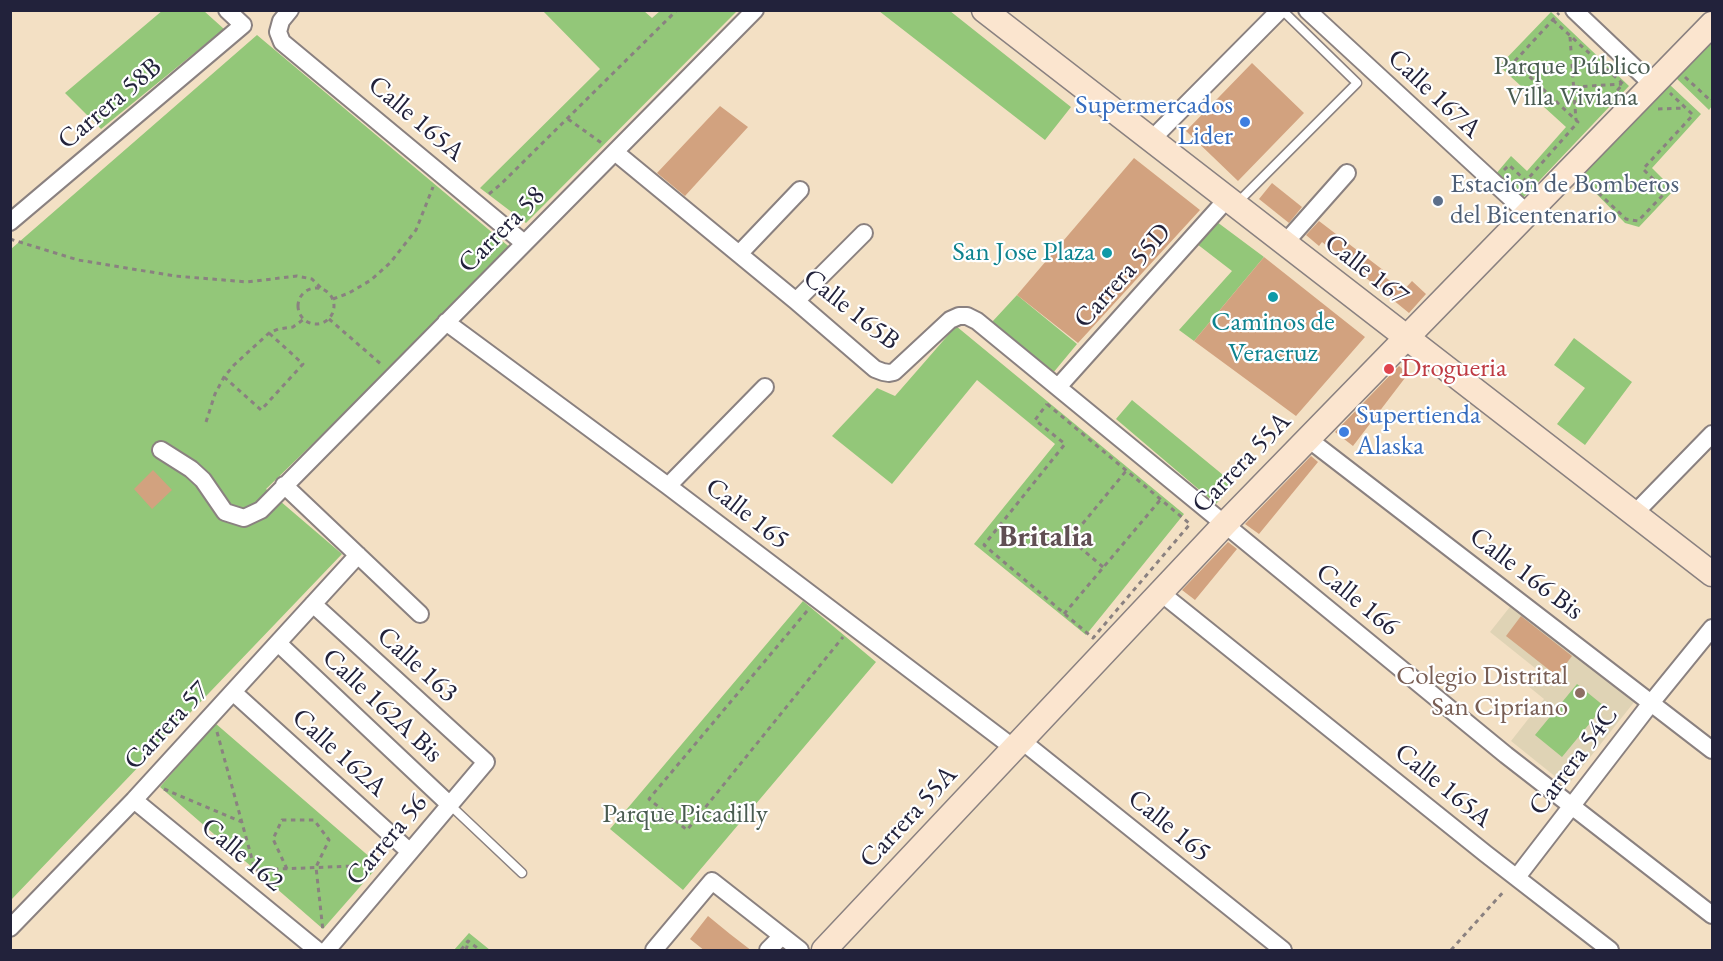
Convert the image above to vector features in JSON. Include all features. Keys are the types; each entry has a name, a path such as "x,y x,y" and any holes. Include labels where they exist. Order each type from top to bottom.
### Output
{"street":[{"name":"Carrera 58B","path":"10,222 243,25 227,10"},
{"name":"Calle 165A","path":"290,10 281,21 278,32 282,42 524,243"},
{"name":"Carrera 58","path":"161,450 191,469 203,480 225,512 244,518 261,510 755,10"},
{"name":"Calle 167","path":"984,10 1405,338 1713,574"},
{"path":"1151,140 1281,10"},
{"name":"Calle 167A","path":"1307,10 1527,213"},
{"path":"1574,10 1653,85"},
{"name":"Carrera 55A","path":"824,951 1307,438 1713,24"},
{"name":"Calle 165B","path":"615,152 875,369 894,372 950,320 959,316 967,316 977,321 1058,387"},
{"path":"1284,244 1347,173"},
{"path":"739,254 800,190"},
{"name":"Carrera 55D","path":"1058,387 1230,202"},
{"path":"796,301 864,233"},
{"name":"Calle 165","path":"446,322 1018,745 1283,951"},
{"path":"668,486 765,387"},
{"name":"Calle 166","path":"1058,387 1224,525 1572,807 1713,915"},
{"path":"1634,514 1712,436"},
{"name":"Calle 166 Bis","path":"1307,438 1713,750"},
{"name":"Calle 163","path":"284,485 420,614"},
{"name":"Carrera 57","path":"10,928 134,800 358,555"},
{"name":"Calle 165A","path":"1161,593 1610,951"},
{"name":"Calle 163","path":"313,604 486,762"},
{"name":"Carrera 54C","path":"1516,877 1651,702 1713,628"},
{"name":"Calle 162A Bis","path":"278,643 450,806"},
{"name":"Calle 162A","path":"233,692 410,852"},
{"name":"Carrera 56","path":"327,951 486,762"},
{"name":"Calle 162","path":"134,800 317,951"},
{"path":"654,951 712,881 800,951"},
{"path":"768,951 782,936"}],"lane":[{"path":"1230,202 1357,83 1281,10"},
{"path":"450,806 522,873"}],"path":[{"path":"480,194 488,194 495,190 677,10"},
{"path":"1576,120 1514,62 1553,20 1623,84"},
{"path":"1511,177 1504,171 1509,165 1526,181 1578,122 1569,35"},
{"path":"1680,72 1711,101 1713,100"},
{"path":"1574,87 1623,84"},
{"path":"1600,109 1623,84"},
{"path":"1594,173 1587,182 1626,219 1638,221 1666,192 1643,170 1693,115 1686,108 1671,94 1657,109 1686,108"},
{"path":"568,119 615,152"},
{"path":"333,299 371,280 390,263 416,230 438,171"},
{"path":"10,239 78,260 154,272 247,282 297,276 312,279 328,292 335,306 329,319 321,324 312,324 304,319 299,312 298,305 306,291 314,288 322,289"},
{"path":"206,422 215,394 234,365 269,333 278,328 293,327 304,319"},
{"path":"329,319 393,375"},
{"path":"224,377 261,410 303,364 269,333"},
{"path":"1047,404 1126,471 1190,524 1093,638 984,545 1065,444 1035,420 1047,404"},
{"path":"1103,567 1070,539 1126,471"},
{"path":"1064,614 1161,500"},
{"path":"816,617 807,611 649,799 687,830 842,638"},
{"path":"209,718 215,723 255,870 379,865 391,875"},
{"path":"159,787 242,822"},
{"path":"287,869 273,839 282,820 314,820 328,840 316,867 323,929"},
{"path":"1451,951 1516,877"},
{"path":"461,951 468,941"},
{"path":"466,951 468,941"},
{"path":"468,941 480,951"}],"shaded area":[{"name":"Colegio Distrital San Cipriano","path":"1513,603 1635,701 1567,786 1511,741 1544,699 1528,686 1540,672 1490,632"}],"green space":[{"path":"163,10 204,11 224,29 101,129 65,93"},
{"path":"543,11 644,11 652,18 660,11 737,11 526,223 480,188 600,69"},
{"path":"879,11 950,11 1071,107 1045,140"},
{"name":"Parque Público Villa Viviana","path":"1551,12 1629,86 1522,199 1495,175 1511,156 1527,171 1566,127 1499,66"},
{"path":"257,35 513,250 266,489 342,554 11,900 11,249"},
{"path":"1712,37 1712,106 1709,110 1674,76"},
{"path":"1670,85 1701,114 1652,168 1674,190 1639,227 1625,223 1579,176"},
{"path":"1217,222 1264,257 1194,341 1179,330 1232,271 1197,244"},
{"path":"1017,295 1077,344 1053,373 992,322"},
{"path":"956,326 1184,514 1086,635 974,544 1055,444 977,380 892,484 832,436 877,388 895,396"},
{"path":"1574,338 1632,382 1585,445 1557,424 1585,388 1554,365"},
{"path":"1132,400 1234,484 1216,504 1116,419"},
{"name":"Parque Picadilly","path":"803,601 876,662 683,890 610,829"},
{"path":"1577,684 1604,706 1562,757 1535,735"},
{"path":"215,723 379,865 323,929 160,787"},
{"path":"469,933 490,950 454,950"}],"building":[{"name":"Supermercados Lider","path":"1252,63 1304,113 1238,181 1186,131"},
{"path":"720,106 748,127 685,196 657,173"},
{"name":"San Jose Plaza","path":"1134,158 1200,210 1078,343 1017,295"},
{"path":"1272,183 1302,207 1289,223 1259,199"},
{"path":"1319,221 1383,270 1380,273 1403,291 1412,281 1426,294 1409,313 1322,242 1319,246 1306,235"},
{"name":"Caminos de Veracruz","path":"1264,257 1365,337 1296,416 1194,341"},
{"path":"1399,366 1408,374 1353,446 1335,432"},
{"path":"1311,456 1318,462 1259,534 1245,524"},
{"path":"153,470 172,490 152,509 134,489"},
{"path":"1228,542 1237,549 1195,600 1182,590"},
{"path":"1521,616 1572,656 1557,676 1506,636"},
{"path":"708,916 752,951 705,951 690,939"}],"place":[{"name":"Supermercados Lider","path":"1245,122"},
{"name":"Estacion de Bomberos del Bicentenario","path":"1438,201"},
{"name":"San Jose Plaza","path":"1107,253"},
{"name":"Caminos de Veracruz","path":"1273,297"},
{"name":"Drogueria","path":"1389,369"},
{"name":"Supertienda Alaska","path":"1344,432"},
{"name":"Colegio Distrital San Cipriano","path":"1580,693"}],"district":[{"name":"Britalia","path":"1046,538"}]}
